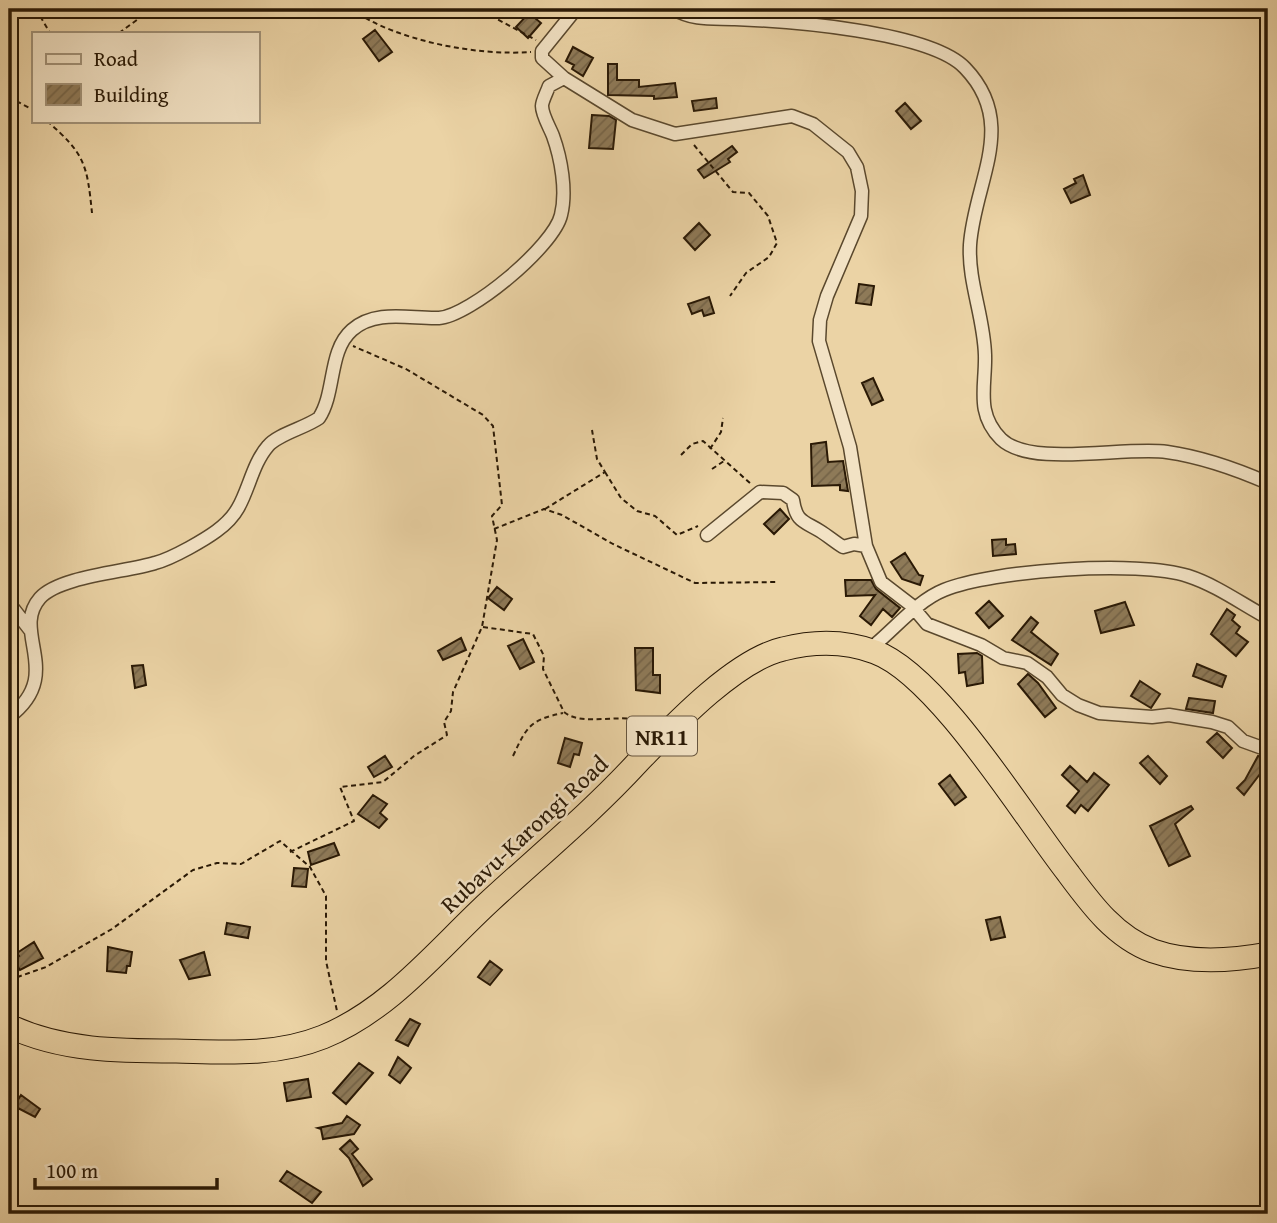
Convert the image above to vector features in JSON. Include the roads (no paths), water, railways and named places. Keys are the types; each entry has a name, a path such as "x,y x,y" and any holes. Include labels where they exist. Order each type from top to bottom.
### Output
{"highway":[{"name":"Rubavu-Karongi Road","path":"9,1026 40,1038 81,1047 232,1053 289,1047 342,1029 392,995 594,806 664,734 735,671 762,656 806,644 830,643 873,651 903,668 937,700 1094,908 1113,927 1151,950 1173,956 1224,960 1268,954"}],"street":[{"path":"576,9 545,47 542,58 564,78 632,120 675,134 792,116 813,124 832,137 848,152 857,167 862,191 861,216 827,296 820,320 819,341 850,447 866,546 881,582 915,610 919,618 939,630 981,645 1003,658 1027,663 1047,677 1062,695 1078,705 1099,712 1152,717 1169,715 1212,722 1228,727 1243,741 1268,750"},
{"path":"674,9 697,19 790,22 839,27 930,47 949,55 966,68 990,109 992,126 987,170 974,218 971,259 984,339 981,395 985,416 1000,439 1015,449 1034,454 1108,450 1167,452 1239,471 1268,483"},
{"path":"9,717 30,694 37,672 30,630 31,609 43,595 76,579 92,579 172,557 211,536 239,508 269,444 319,418 325,409 343,341 352,330 369,320 390,316 440,318 467,307 537,253 561,216 558,151 542,106 549,86 564,78"},
{"path":"707,535 760,492 783,493 793,500 800,522 843,547 854,544 866,546"},
{"path":"873,651 877,643 915,610 944,590 975,582 1115,568 1188,576 1268,618"},
{"path":"9,603 30,630"}]}
